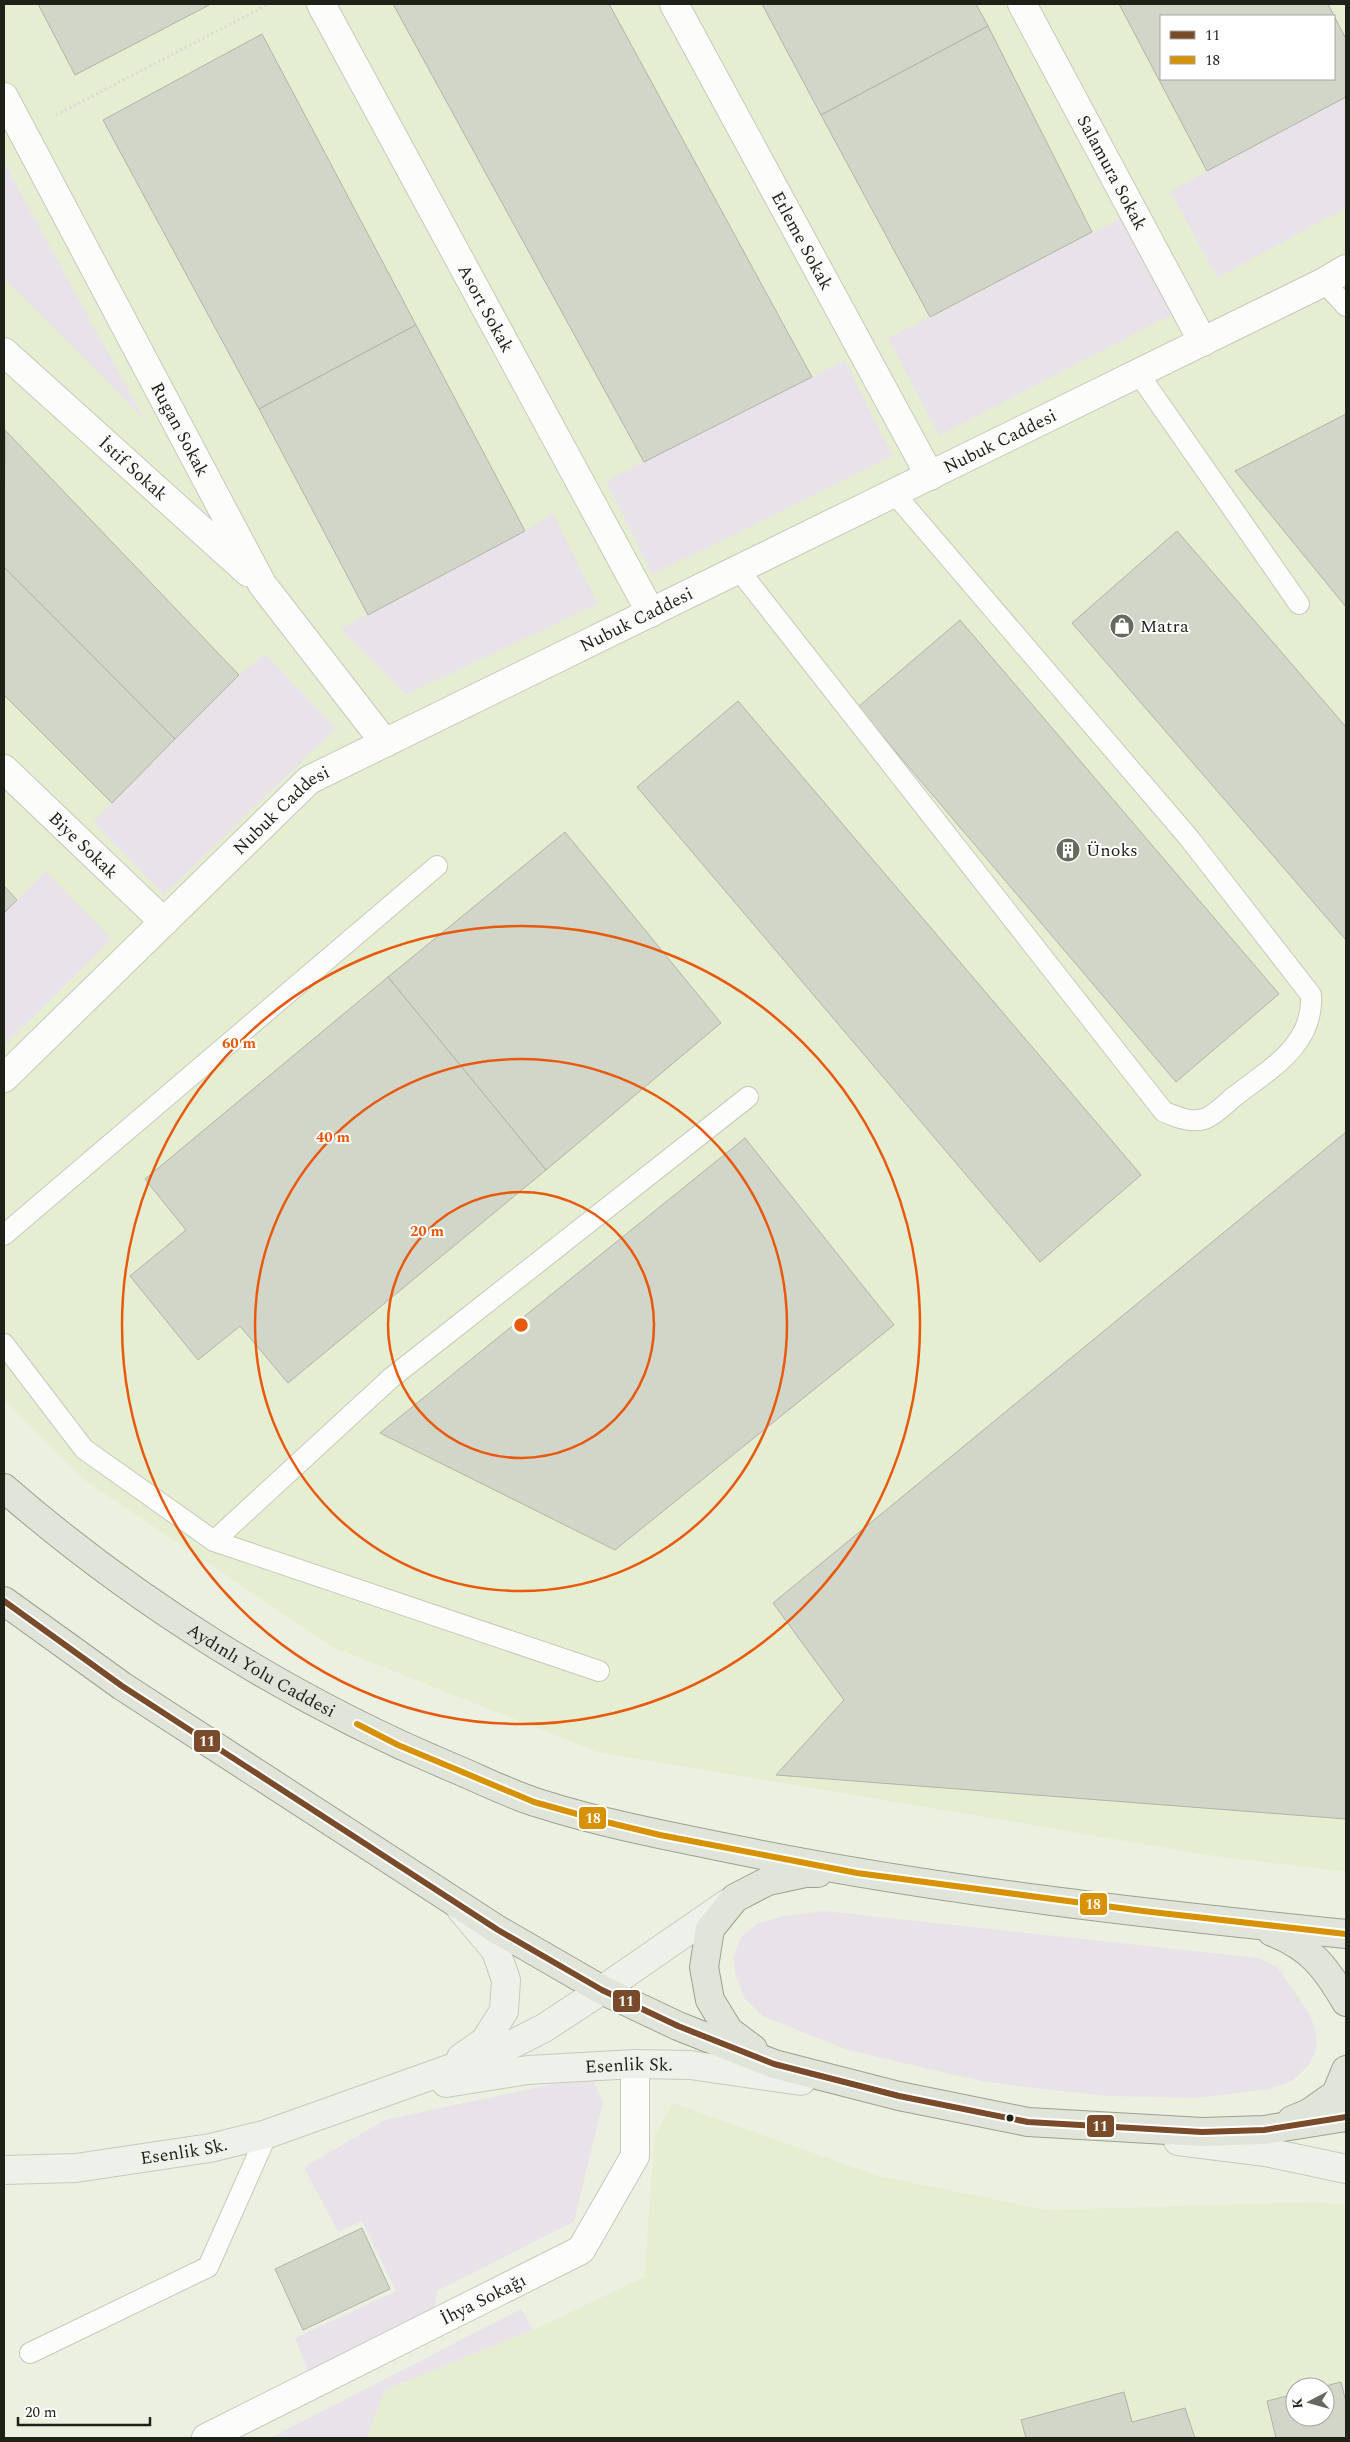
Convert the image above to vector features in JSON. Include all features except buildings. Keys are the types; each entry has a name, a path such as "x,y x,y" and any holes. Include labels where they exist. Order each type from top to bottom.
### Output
{"main road":[{"name":"Aydınlı Yolu Caddesi","path":"4,1488 137,1592 250,1667 398,1745 534,1802 602,1822 858,1874 1255,1925 1346,1934"},
{"path":"4,1602 122,1686 452,1898 498,1930 602,1990 678,2026 774,2064 899,2096 1028,2122 1202,2132 1264,2130 1346,2117"},
{"path":"774,2064 729,2031 710,2000 704,1967 710,1929 735,1898 768,1881 805,1873 858,1874"},
{"path":"1255,1925 1292,1939 1310,1952 1338,1980 1346,2002"},
{"path":"1264,2130 1309,2113 1336,2094 1346,2070"}],"street":[{"name":"Asort Sokak","path":"320,4 651,613"},
{"name":"Etleme Sokak","path":"674,4 930,476"},
{"name":"Salamura Sokak","path":"1022,4 1203,342"},
{"name":"Rugan Sokak","path":"4,97 262,584 385,743"},
{"name":"Nubuk Caddesi","path":"4,1078 309,780 1335,276"},
{"name":"İstif Sokak","path":"4,352 262,584"},
{"name":"Biye Sokak","path":"4,769 164,922"},
{"path":"441,2072 485,2041 504,2011 506,1980 496,1951 452,1898"},
{"name":"Esenlik Sk.","path":"4,2170 76,2168 210,2148 267,2134 497,2052 544,2028 735,1898"},
{"name":"Esenlik Sk.","path":"359,2101 447,2083 528,2070 635,2064 690,2065 899,2096"},
{"name":"İhya Sokağı","path":"206,2438 581,2250 635,2156 635,2064"},
{"path":"1028,2122 1266,2152 1346,2169"}],"lane":[{"path":"1335,276 1346,306"},
{"path":"1138,373 1299,604"},
{"path":"739,570 1164,1112 1184,1120 1206,1118 1289,1054 1307,1026 1312,1011 1311,995 1189,838 894,493"},
{"path":"4,1235 437,866"},
{"path":"214,1541 391,1378 748,1097"},
{"path":"4,1344 84,1449 214,1541 599,1671"},
{"path":"30,2353 208,2268 267,2134"}],"path":[{"path":"23,133 269,4"}],"shaded area":[{"path":"4,4 1346,4 1346,1872 1215,1856 597,1752 333,1647 87,1482 4,1400"},
{"path":"1346,97 1346,208 1217,278 1170,191"},
{"path":"4,162 145,420 4,279"},
{"path":"1123,217 1173,314 939,436 888,338"},
{"path":"845,360 893,456 652,575 606,481"},
{"path":"553,513 598,604 406,695 340,629 525,531"},
{"path":"265,654 336,728 164,895 93,822 239,675"},
{"path":"46,871 112,939 4,1045 4,913"},
{"path":"824,1911 1258,1958 1278,1968 1309,2013 1315,2028 1317,2049 1308,2066 1292,2081 1269,2089 1196,2098 1109,2096 981,2081 848,2050 763,2016 745,1999 736,1977 733,1957 742,1936 757,1924 783,1916"},
{"path":"591,2076 603,2101 574,2222 437,2291 434,2311 309,2373 295,2338 396,2291 362,2221 338,2232 304,2167 385,2120"},
{"path":"673,2103 878,2176 1046,2210 1320,2202 1346,2205 1346,2438 367,2438 385,2390 533,2330 644,2277 655,2135"},
{"path":"521,2309 533,2330 385,2390 367,2438 270,2438"}],"transit line":[{"name":"11","path":"4,1601 122,1686 498,1930 602,1990 678,2026 774,2064 899,2096 1028,2122 1202,2132 1264,2130 1346,2117"},
{"name":"18","path":"357,1724 398,1745 534,1802 660,1835 857,1873 1143,1911 1346,1934"}],"place":[{"name":"Matra","path":"1122,626"},
{"name":"Ünoks","path":"1068,850"}]}
